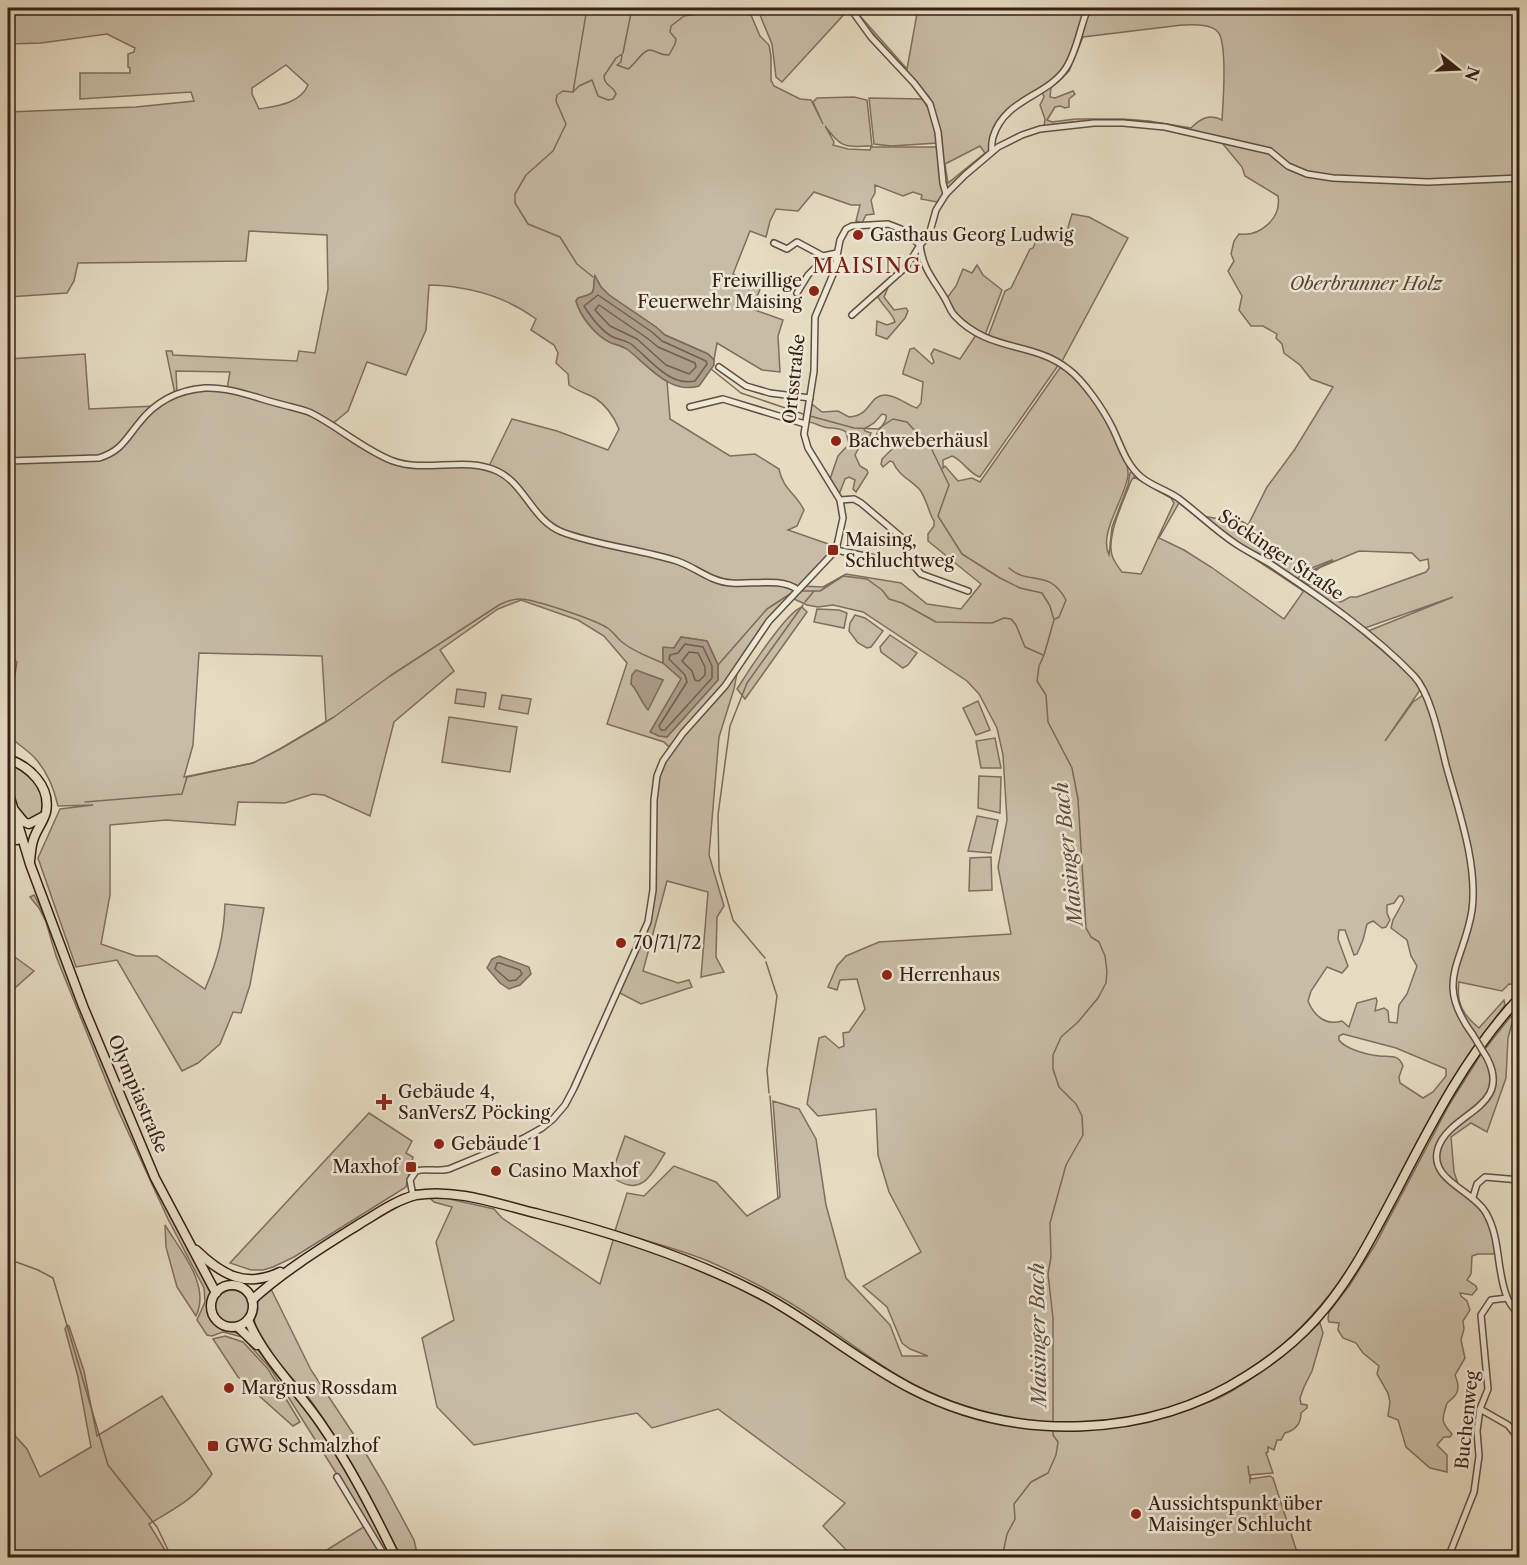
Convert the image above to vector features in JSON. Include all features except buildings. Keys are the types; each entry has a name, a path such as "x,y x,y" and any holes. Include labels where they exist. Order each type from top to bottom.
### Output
{"main road":[{"path":"8,759 23,765 37,778 44,791 46,812 33,838 30,864"},
{"path":"8,790 30,864"},
{"path":"12,807 20,819 29,824 38,821 46,812"},
{"path":"8,826 24,846"},
{"name":"Olympiastraße","path":"30,864 83,1006 155,1179 216,1293"},
{"path":"250,1296 390,1205 413,1196 446,1195 495,1203 564,1221 645,1246 726,1277 800,1316 913,1390 969,1412 1041,1426 1115,1424 1170,1411 1223,1390 1252,1373 1284,1349 1314,1321 1339,1289 1361,1254 1426,1135 1474,1054 1520,997"},
{"path":"189,1244 219,1270 231,1275 250,1279 292,1269"},
{"path":"200,1262 224,1287"},
{"path":"236,1286 250,1296 253,1309 248,1320 238,1327 226,1327 216,1321 213,1316 211,1304 216,1293 224,1287 236,1286"},
{"path":"248,1320 267,1355 333,1442 366,1498 396,1557"},
{"path":"238,1327 267,1355"}],"street":[{"path":"850,8 877,44 927,100 938,132 946,194"},
{"path":"992,151 991,146 995,133 1005,116 1019,103 1054,81 1065,69 1071,59 1088,8"},
{"path":"852,315 907,266 920,245 929,236 936,210 946,194 992,151 1010,140 1040,129 1078,123 1123,123 1165,127 1270,151 1288,166 1297,170 1333,178 1428,182 1520,178"},
{"name":"Ortsstraße","path":"840,500 807,448 804,434 814,371 815,317 834,272 844,232 848,228 855,225 888,224 908,234 920,245"},
{"path":"774,243 787,249 797,242 823,256 837,253"},
{"name":"Söckinger Straße","path":"920,245 922,262 953,314 986,339 1038,354 1065,367 1080,380 1101,408 1129,464 1141,477 1172,495 1235,543 1334,608 1389,653 1420,683 1438,733 1460,814 1470,870 1472,909 1452,985 1456,1007 1487,1058 1493,1078 1490,1094 1478,1109 1445,1135 1437,1156 1437,1163 1443,1176 1473,1197"},
{"path":"797,293 823,256"},
{"path":"817,266 834,272"},
{"path":"719,367 746,386 770,393 810,398"},
{"path":"8,461 99,458 112,454 126,441 140,421 167,398 177,393 196,389 227,389 310,413 394,462 432,466 472,465 496,471 508,477 541,519 562,532 678,562 723,582 787,585 798,590"},
{"path":"690,407 723,399 805,422"},
{"path":"413,1196 410,1180 416,1171 438,1172 449,1169 524,1138 553,1119 565,1105 648,922 653,890 654,800 660,769 670,748 725,686 769,621 836,550 843,518 840,500 854,499 861,503 907,542"},
{"path":"836,550 914,566 921,573 968,591"},
{"path":"1520,1180 1485,1177 1477,1184 1473,1197 1484,1209 1491,1223 1507,1298 1520,1316"},
{"name":"Buchenweg","path":"1448,1557 1474,1492 1479,1456 1477,1431 1480,1409 1488,1389 1481,1315 1491,1300 1507,1298"},
{"path":"1480,1409 1508,1425 1520,1440"},
{"path":"337,1477 386,1557"}],"green space":[{"name":"Oberbrunner Holz","path":"8,8 748,8 760,36 769,45 771,80 774,86 800,99 811,100 823,124 813,102 817,98 854,97 867,100 872,146 844,145 835,139 825,126 834,142 833,145 848,149 870,150 871,147 936,147 940,157 945,192 937,202 921,199 922,195 913,192 903,196 875,185 875,193 871,200 874,214 866,215 862,223 856,221 860,205 851,205 814,192 798,211 776,209 766,237 750,231 733,274 761,287 752,309 783,320 778,336 780,372 762,370 717,343 714,360 708,354 665,335 609,295 595,276 593,291 576,301 584,318 598,334 630,351 667,381 670,419 730,456 755,454 779,469 783,482 804,510 797,526 788,530 837,547 803,586 823,587 846,574 901,583 927,604 961,609 981,584 928,541 928,534 934,526 934,521 920,490 901,474 893,462 890,461 883,467 881,464 882,459 898,443 889,439 881,442 876,437 886,415 882,414 864,429 871,433 870,436 864,438 855,455 860,466 868,473 856,492 853,489 855,480 849,477 845,479 840,492 830,479 838,456 849,444 846,432 808,422 812,404 822,412 838,411 849,417 862,413 876,398 885,395 917,408 921,403 923,382 903,374 910,349 914,348 932,364 934,362 931,354 934,349 960,359 976,335 1046,359 1056,363 1057,367 980,477 952,456 943,460 943,468 945,466 958,481 972,478 980,482 1060,368 1070,373 1081,383 1103,415 1127,464 1126,484 1107,536 1109,555 1112,527 1132,471 1171,495 1218,533 1274,568 1342,616 1412,676 1420,690 1385,741 1413,702 1426,693 1414,673 1368,634 1368,631 1453,597 1365,628 1301,583 1328,587 1337,601 1341,602 1426,572 1429,568 1428,559 1420,561 1412,553 1359,551 1321,567 1308,576 1309,579 1330,584 1329,586 1301,581 1313,570 1332,560 1312,568 1295,580 1236,542 1202,516 1220,519 1226,512 1248,525 1267,487 1295,449 1333,387 1311,379 1300,365 1284,353 1282,344 1276,338 1277,334 1263,326 1251,326 1239,310 1242,296 1228,271 1234,261 1231,254 1234,241 1239,234 1255,232 1268,224 1277,212 1278,196 1245,176 1242,167 1218,138 1173,127 1132,121 1073,122 1044,126 1045,119 1040,105 1044,97 1042,91 1062,75 1069,65 1089,8 1519,8 1519,177 1427,180 1347,178 1348,180 1391,183 1519,180 1519,985 1509,984 1502,991 1459,982 1462,1008 1479,1028 1504,1000 1505,1005 1440,1101 1380,1217 1349,1268 1312,1315 1291,1337 1244,1374 1208,1394 1178,1405 1110,1421 1054,1423 1026,1420 971,1408 919,1387 883,1366 798,1308 754,1283 697,1257 615,1231 627,1193 644,1196 674,1166 716,1182 747,1216 780,1197 773,1101 799,1109 816,1139 826,1205 846,1278 890,1325 902,1356 928,1356 902,1343 887,1307 863,1286 921,1252 889,1192 878,1155 876,1109 818,1116 807,1104 819,1038 825,1036 839,1048 844,1046 843,1033 849,1032 865,1009 857,979 840,980 837,990 828,987 837,966 846,956 879,942 1011,934 998,867 1007,820 1003,755 997,728 979,694 967,681 863,612 833,605 818,607 807,605 792,598 769,621 738,668 719,737 709,855 724,906 717,917 716,957 724,972 701,977 708,892 667,881 643,971 678,983 689,980 692,987 641,1004 616,991 648,922 653,890 654,800 657,776 670,748 664,742 607,724 627,663 604,636 578,620 521,600 498,609 440,650 454,671 394,722 370,816 324,795 313,794 285,803 238,802 235,825 166,820 110,825 110,895 101,944 136,956 157,956 205,989 219,947 225,904 264,908 250,985 241,1013 233,1012 220,1044 198,1063 182,1071 117,960 76,967 38,858 60,809 93,805 58,806 43,768 34,757 8,735 8,716 17,662 8,656 8,359 85,354 89,409 156,406 175,394 166,351 172,351 173,355 297,361 299,351 315,353 328,289 327,235 249,231 246,261 78,263 74,281 67,293 8,297 8,112 136,107 194,101 191,92 80,99 80,73 130,73 128,54 134,52 135,48 107,34 41,43 8,44","holes":["1196,25 1215,29 1221,39 1224,74 1222,120 1213,117 1205,118 1191,128 1123,119 1075,119 1052,122 1047,120 1055,107 1069,107 1069,99 1075,94 1073,91 1055,98 1050,97 1051,88 1069,71 1083,37","286,65 308,85 293,100 259,109 252,94 252,88","429,285 471,290 498,298 536,319 531,330 554,345 558,353 556,363 568,374 569,385 599,401 615,420 619,429 608,450 557,431 512,419 488,468 395,462 366,448 331,425 348,411 367,362 406,375 426,330","176,371 230,372 227,389 204,388 177,393","1134,477 1171,498 1174,503 1141,574 1122,572 1115,562 1111,552 1111,542 1116,521","1179,503 1220,536 1303,592 1284,619 1184,550 1159,538","681,637 707,641 718,665 718,680 667,737 659,736 651,731 682,679 663,663 663,648 674,648","199,653 322,656 326,722 253,763 184,777 193,745","636,671 663,680 648,709 631,684 632,675","1399,896 1402,896 1404,900 1391,928 1407,940 1411,956 1417,966 1407,994 1399,1005 1397,1023 1389,1022 1388,1011 1384,1008 1375,1011 1376,998 1357,1003 1349,1027 1342,1021 1326,1021 1317,1015 1308,1001 1311,991 1327,967 1342,973 1348,966 1338,939 1339,930 1345,930 1354,955 1357,954 1367,924 1373,921 1382,928 1386,927 1390,920 1387,905 1394,903","1343,1034 1396,1048 1446,1069 1446,1076 1433,1092 1423,1098 1400,1083 1399,1077 1403,1066 1399,1060 1394,1057 1363,1053 1342,1043 1339,1036"]},
{"path":"757,8 847,8 848,10 782,82 776,77 772,44"},
{"path":"853,8 907,69 918,8 1087,8 1067,64 1055,79 1008,111 987,153 948,189 946,189 941,132 929,97 866,26","holes":["980,146 985,153 948,183 945,164"]},
{"path":"869,98 923,99 931,114 937,143 891,146 874,144"},
{"path":"1072,214 1089,217 1128,238 1061,363 990,337 989,334 1005,291 1011,288 1039,234 1044,232 1066,234"},
{"path":"977,265 983,275 1002,290 985,335 958,315 947,298 956,286 963,269 972,273"},
{"path":"889,285 884,297 894,310 906,308 908,311 905,318 887,339 876,335 877,321 887,325 895,322 877,295"},
{"path":"802,607 807,612 745,699 737,689 777,630"},
{"path":"817,609 839,610 847,613 844,628 814,622"},
{"path":"855,615 865,618 883,631 871,647 867,648 858,643 849,631 850,623"},
{"path":"890,635 917,653 903,668 881,652 880,647"},
{"path":"457,689 486,693 484,707 455,703"},
{"path":"502,695 531,699 528,714 499,709"},
{"path":"978,701 990,730 976,735 963,708"},
{"path":"449,717 517,727 510,772 442,762"},
{"path":"995,738 1001,768 981,768 976,741"},
{"path":"8,762 24,771 38,787 44,806 41,814 34,821 22,818 10,789"},
{"path":"979,776 1001,777 1000,813 978,808"},
{"path":"977,816 998,820 991,853 968,851"},
{"path":"991,857 992,890 969,891 970,858"},
{"path":"34,895 41,908 80,1007 156,1186 210,1292 207,1305 211,1321 217,1326 250,1340 319,1427 348,1469 393,1557 389,1557 270,1368 242,1337 223,1332 212,1336 207,1335 197,1320 205,1302 204,1288 168,1219 117,1108 56,956 46,922 30,897"},
{"path":"8,952 34,971 8,994"},
{"path":"1511,1016 1513,1019 1508,1038 1506,1078 1487,1132 1471,1123 1451,1137 1454,1172 1460,1190 1478,1202 1486,1215 1497,1254 1472,1256 1471,1274 1467,1280 1477,1289 1472,1295 1460,1293 1467,1301 1470,1310 1463,1321 1464,1329 1461,1340 1465,1358 1455,1375 1458,1384 1457,1391 1447,1403 1443,1417 1445,1426 1452,1434 1450,1437 1444,1437 1437,1445 1447,1455 1447,1472 1430,1468 1406,1447 1398,1420 1388,1416 1390,1402 1388,1393 1377,1374 1379,1366 1363,1353 1356,1343 1343,1338 1338,1330 1339,1323 1329,1322 1328,1319 1329,1312 1375,1245 1449,1105 1481,1054"},
{"path":"369,1113 412,1141 406,1153 413,1157 406,1187 294,1257 273,1267 251,1270 230,1263"},
{"path":"625,1136 665,1153 651,1175 639,1184 624,1184 615,1179 615,1164"},
{"path":"430,1198 494,1209 502,1218 600,1284 614,1237 695,1267 754,1293 786,1311 911,1392 941,1406 1004,1424 1069,1430 1102,1428 1134,1424 1191,1409 1215,1400 1254,1377 1320,1323 1323,1333 1312,1371 1300,1398 1301,1404 1307,1405 1307,1408 1301,1413 1297,1426 1285,1433 1281,1440 1277,1440 1274,1450 1268,1447 1266,1453 1273,1473 1250,1475 1251,1479 1270,1476 1273,1478 1296,1549 1303,1557 853,1557 823,1526 845,1503 718,1409 652,1428 637,1413 474,1445 437,1407 422,1338 454,1320 436,1242 452,1207 434,1202"},
{"path":"165,1225 197,1280 200,1304 196,1316 177,1287 166,1247"},
{"path":"270,1287 311,1370 385,1486 414,1540 418,1557 401,1557 360,1480 326,1423 307,1395 265,1345 254,1318 260,1298"},
{"path":"232,1290 244,1295 249,1307 244,1319 232,1324 220,1319 215,1307 220,1295"},
{"path":"67,1325 84,1371 97,1436 162,1396 212,1474 191,1497 149,1524 165,1550 164,1557 8,1557 8,1428 27,1449 40,1477 91,1447 78,1377 65,1329"},
{"path":"225,1336 243,1342 268,1369 300,1422 293,1426 238,1377 213,1339"},
{"path":"365,1526 383,1558 314,1558"}],"water":[{"path":"595,276 609,295 665,335 708,354 714,360 714,365 699,386 688,388 669,383 626,349 605,340 594,331 581,313 576,301 592,293"},
{"path":"681,637 707,641 718,665 718,680 667,737 659,736 650,732 681,679 663,663 663,647 674,648"},
{"path":"636,670 663,680 648,710 631,684 632,675"},
{"path":"499,956 529,967 531,974 520,985 509,989 500,983 487,968 492,959"}],"waterway":[{"path":"573,92 587,8"},
{"path":"623,53 632,8"},
{"name":"Maisinger Bach","path":"593,277 577,264 560,237 528,224 515,203 515,194 526,175 553,151 566,124 556,101 557,95 563,91 573,92 579,86 592,80 598,96 608,100 613,99 616,94 604,76 616,58 622,54 621,62 617,65 628,69 647,51 669,55 676,39 670,32 671,26 684,16 697,14 700,8"},
{"name":"Maisinger Bach","path":"711,369 741,393 806,415"},
{"name":"Maisinger Bach","path":"810,416 854,428 878,429 893,419 907,422 932,450 949,485 938,516 962,554 1020,588 1042,593 1050,606 1054,620 1039,666 1037,681 1046,695 1048,722 1072,768 1078,799 1086,928 1091,937 1099,942 1105,956 1107,971 1106,983 1098,998 1078,1022 1061,1037 1053,1055 1053,1069 1059,1087 1076,1104 1082,1116 1083,1135 1066,1165 1050,1223 1051,1257 1048,1274 1053,1318 1053,1421"},
{"path":"1009,568 1024,576 1053,584 1059,590 1066,600 1059,617 1055,619"},
{"path":"801,591 820,591 843,576 867,579 882,590 889,599 902,603 936,622 992,623 1004,618 1011,619 1025,647 1043,655"},
{"path":"805,602 814,591"},
{"path":"718,665 767,609 790,594"},
{"path":"85,802 182,794 187,777 253,763 334,717 390,676 499,605 512,600 521,599 539,603 602,625 632,649 663,663"},
{"path":"765,958 733,920 719,871 718,815 730,726 747,683 803,605"},
{"path":"766,962 777,996 767,1070 769,1093"},
{"path":"770,1096 778,1199"},
{"path":"8,1259 53,1278 108,1465 157,1527 172,1558"},
{"name":"Maisinger Bach","path":"1002,1558 1007,1534 1015,1519 1014,1504 1031,1482 1048,1473 1056,1455 1058,1442 1053,1435 1053,1428"},
{"path":"1248,1466 1249,1475"},
{"path":"1250,1477 1250,1483"}],"place":[{"name":"Gasthaus Georg Ludwig","path":"858,235"},
{"name":"Freiwillige Feuerwehr Maising","path":"814,291"},
{"name":"Bachweberhäusl","path":"836,441"},
{"name":"Maising, Schluchtweg","path":"833,550"},
{"name":"70/71/72","path":"621,943"},
{"name":"Herrenhaus","path":"887,975"},
{"name":"Gebäude 4, SanVersZ Pöcking","path":"384,1102"},
{"name":"Gebäude 1","path":"439,1144"},
{"name":"Maxhof","path":"411,1167"},
{"name":"Casino Maxhof","path":"496,1171"},
{"name":"Margnus Rossdam","path":"229,1388"},
{"name":"GWG Schmalzhof","path":"213,1446"},
{"name":"Aussichtspunkt über Maisinger Schlucht","path":"1136,1514"}],"district":[{"name":"MAISING","path":"867,265"}]}
